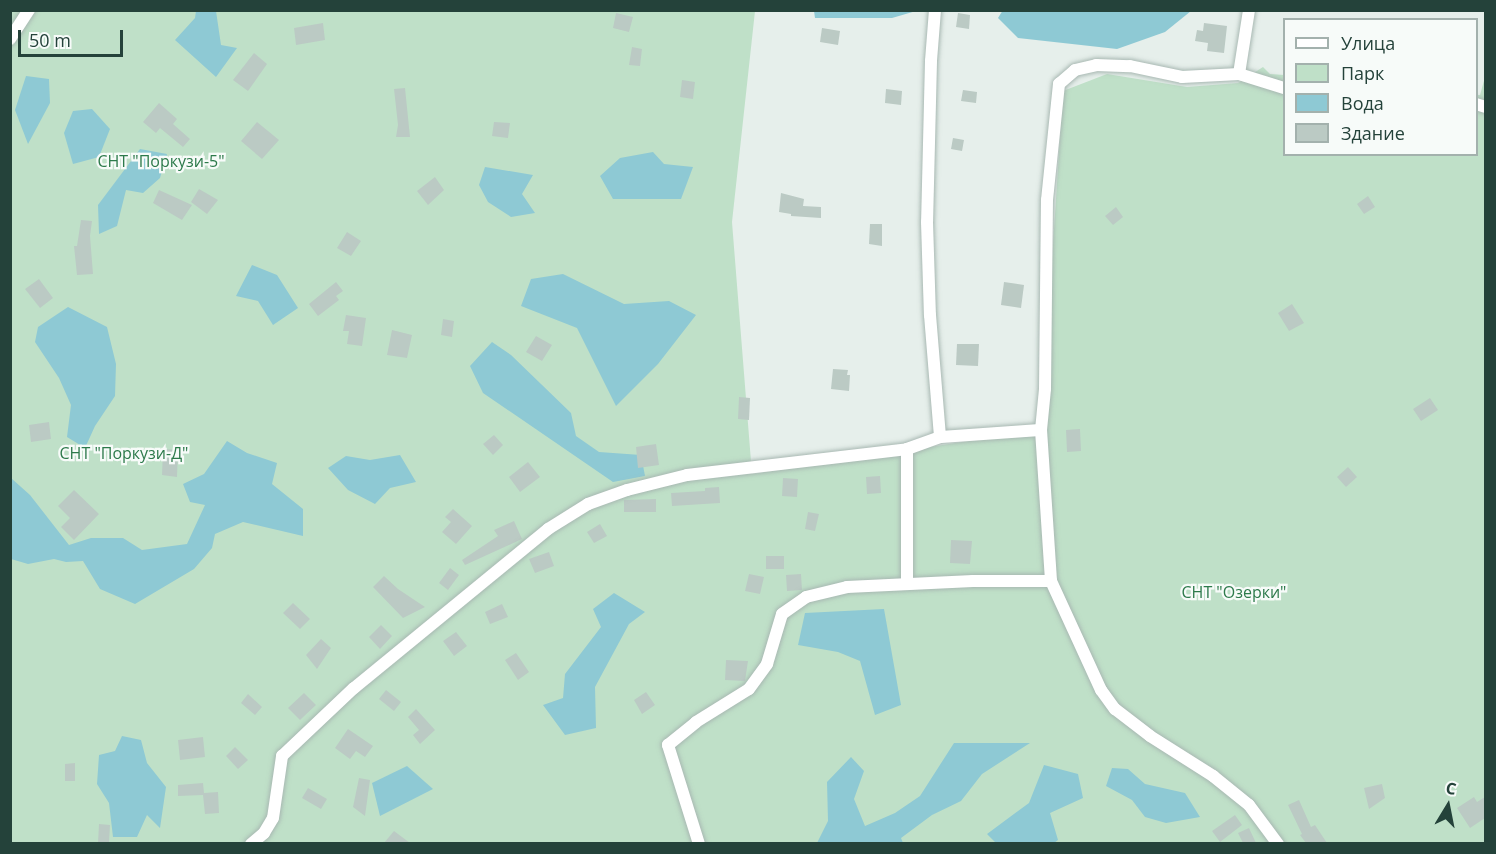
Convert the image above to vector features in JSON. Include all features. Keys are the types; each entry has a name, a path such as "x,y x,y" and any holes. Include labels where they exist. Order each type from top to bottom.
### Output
{"street":[{"path":"10,39 29,10"},
{"path":"935,10 931,61 927,222 930,315 940,437"},
{"path":"1239,74 1249,10"},
{"path":"1278,843 1249,805 1213,776 1150,736 1115,709 1101,690 1051,581 1041,430 1045,389 1047,200 1059,84 1075,70 1096,65 1130,66 1182,77 1239,74 1283,88"},
{"path":"251,843 264,833 273,818 282,756 354,688 539,536 588,504 627,490 687,475 907,448 940,437 1041,430"},
{"path":"907,448 907,583"},
{"path":"699,843 668,745 696,722 749,689 767,664 782,614 806,597 846,587 907,583 1051,581"}],"green space":[{"name":"СНТ \"Озерки\"","path":"10,11 755,11 732,222 752,474 1041,430 1063,91 1107,74 1187,87 1238,83 1263,67 1270,74 1283,75 1283,156 1478,156 1478,95 1480,95 1485,77 1485,843 11,843"}],"water":[{"path":"814,10 916,11 892,18 815,18"},
{"path":"1003,10 1191,11 1165,32 1117,49 1018,38 998,18"},
{"path":"196,11 216,11 221,45 237,48 216,77 175,40 195,18"},
{"path":"26,76 49,79 50,103 28,144 15,110"},
{"path":"92,109 110,129 99,157 73,164 64,133 73,111"},
{"path":"140,149 167,154 160,178 143,193 126,190 117,226 99,234 98,205"},
{"path":"653,152 664,164 693,167 681,199 613,199 600,176 620,158"},
{"path":"485,167 533,175 522,194 535,213 511,217 488,202 479,185"},
{"path":"252,265 277,275 298,308 273,325 258,301 236,296"},
{"path":"563,274 624,304 669,301 696,315 658,364 616,406 577,328 521,306 531,279"},
{"path":"68,307 107,327 116,364 115,396 95,426 85,448 67,437 71,405 59,378 35,342 38,327"},
{"path":"492,342 511,355 571,413 576,436 599,452 641,455 645,476 613,482 483,393 470,366"},
{"path":"227,441 247,453 277,463 272,484 303,509 303,536 243,522 215,534 212,548 194,569 135,604 100,589 83,561 66,562 54,559 28,564 11,559 11,478 30,495 69,545 91,538 123,538 142,550 187,544 205,505 190,502 183,484 204,474"},
{"path":"400,455 416,482 390,488 375,504 348,490 328,468 346,456 370,460"},
{"path":"614,593 645,612 629,624 595,687 596,728 565,735 543,705 563,698 565,674 601,627 593,609"},
{"path":"884,609 901,705 875,715 860,661 838,652 798,645 805,613"},
{"path":"122,736 141,740 147,763 166,787 160,828 147,815 137,837 113,837 109,803 97,784 99,755 115,751"},
{"path":"954,743 1030,743 982,774 961,801 932,815 901,838 903,843 817,843 828,821 827,782 851,757 864,771 854,799 865,826 895,813 920,796"},
{"path":"1044,765 1078,774 1083,798 1050,813 1058,840 1054,843 996,843 987,834 1029,803"},
{"path":"407,766 433,789 380,816 372,783"},
{"path":"1112,768 1128,769 1145,784 1185,793 1200,817 1166,823 1145,817 1132,800 1106,786"}],"building":[{"path":"616,13 633,17 629,32 613,28"},
{"path":"958,13 970,15 969,29 956,27"},
{"path":"323,23 325,40 296,45 294,28"},
{"path":"1204,23 1227,26 1224,53 1207,51 1208,43 1195,41 1197,30 1203,31"},
{"path":"822,28 840,31 838,45 820,42"},
{"path":"632,47 642,49 640,66 629,65"},
{"path":"254,53 267,64 248,91 233,80"},
{"path":"682,80 695,82 693,99 680,97"},
{"path":"405,88 410,137 396,137 398,125 394,89"},
{"path":"886,89 902,91 901,105 885,103"},
{"path":"963,90 977,92 976,103 961,101"},
{"path":"159,103 177,119 173,124 190,139 183,147 160,128 156,133 143,122"},
{"path":"257,122 279,140 262,159 241,141"},
{"path":"494,122 510,123 508,138 492,136"},
{"path":"953,138 964,140 962,151 951,149"},
{"path":"435,177 444,190 428,205 417,191"},
{"path":"199,189 218,200 207,214 191,202"},
{"path":"159,190 192,205 182,220 153,203"},
{"path":"781,193 804,199 803,206 821,207 821,218 791,216 791,214 779,212"},
{"path":"1368,196 1375,207 1364,214 1357,204"},
{"path":"1116,207 1123,217 1113,225 1105,216"},
{"path":"81,220 92,221 90,236 93,274 77,275 74,246 77,246"},
{"path":"870,224 882,224 882,246 869,244"},
{"path":"347,232 361,241 351,256 337,248"},
{"path":"39,279 53,298 40,308 25,289"},
{"path":"336,282 343,291 336,296 339,300 318,316 309,304"},
{"path":"1004,282 1024,285 1021,308 1001,305"},
{"path":"1292,304 1304,323 1289,331 1278,313"},
{"path":"346,315 366,318 362,346 347,344 349,331 343,331"},
{"path":"443,319 454,321 452,337 441,335"},
{"path":"392,330 412,335 407,358 387,355"},
{"path":"536,336 552,345 542,361 526,352"},
{"path":"957,344 979,344 978,366 956,365"},
{"path":"833,369 848,370 849,391 831,389"},
{"path":"739,397 750,398 749,420 738,419"},
{"path":"1430,398 1438,410 1421,421 1413,409"},
{"path":"49,422 51,439 31,442 29,425"},
{"path":"1080,429 1081,451 1067,452 1066,430"},
{"path":"494,435 503,445 493,455 483,444"},
{"path":"656,444 659,465 638,468 636,447"},
{"path":"163,449 178,450 177,477 162,475"},
{"path":"528,462 540,477 520,492 509,477"},
{"path":"1348,467 1357,477 1346,487 1337,477"},
{"path":"880,476 881,493 867,494 866,477"},
{"path":"783,478 798,479 797,497 782,496"},
{"path":"719,487 720,503 672,506 671,493 705,491 705,488"},
{"path":"74,490 99,514 74,540 61,527 70,518 58,506"},
{"path":"656,499 656,512 624,512 624,500"},
{"path":"453,509 472,526 456,544 442,532 451,522 445,517"},
{"path":"808,512 819,514 815,531 805,529"},
{"path":"514,521 522,539 465,565 462,560 498,536 494,530"},
{"path":"600,524 607,536 594,543 587,532"},
{"path":"951,540 972,541 970,564 950,563"},
{"path":"549,552 554,566 535,573 529,559"},
{"path":"766,556 784,556 784,569 766,569"},
{"path":"450,568 459,575 448,590 439,583"},
{"path":"749,574 764,577 760,594 745,591"},
{"path":"801,574 802,590 787,591 786,575"},
{"path":"384,576 398,589 425,607 403,618 373,587"},
{"path":"293,603 310,619 300,629 283,613"},
{"path":"502,604 508,617 490,624 485,612"},
{"path":"381,625 392,636 380,649 369,637"},
{"path":"456,632 467,646 454,656 443,641"},
{"path":"321,639 331,648 317,669 306,655"},
{"path":"516,653 529,672 518,680 505,660"},
{"path":"726,660 748,661 745,681 725,680"},
{"path":"386,690 401,702 394,711 379,699"},
{"path":"646,692 655,705 642,714 634,700"},
{"path":"304,693 316,705 300,720 288,708"},
{"path":"248,694 262,707 255,715 241,703"},
{"path":"416,709 435,730 420,744 413,735 419,730 408,717"},
{"path":"348,729 373,746 365,757 356,751 350,759 335,748"},
{"path":"203,737 205,757 180,760 178,740"},
{"path":"235,747 248,760 238,769 226,756"},
{"path":"75,763 75,781 65,781 65,764"},
{"path":"359,778 370,780 365,816 353,807"},
{"path":"203,783 204,793 218,792 219,813 205,814 203,795 178,796 178,785"},
{"path":"1382,784 1385,798 1369,809 1364,788"},
{"path":"308,788 327,799 321,809 302,798"},
{"path":"1474,797 1477,802 1485,797 1485,818 1470,828 1457,808"},
{"path":"1299,800 1311,827 1315,825 1327,843 1306,843 1300,835 1302,834 1288,805"},
{"path":"1235,815 1242,825 1220,842 1212,831"},
{"path":"99,824 110,825 109,843 98,843"},
{"path":"1249,828 1256,843 1243,843 1238,833"},
{"path":"394,831 410,843 384,843"}],"park label":[{"name":"СНТ \"Поркузи-5\"","path":"161,161"},
{"name":"СНТ \"Поркузи-Д\"","path":"124,453"}]}
